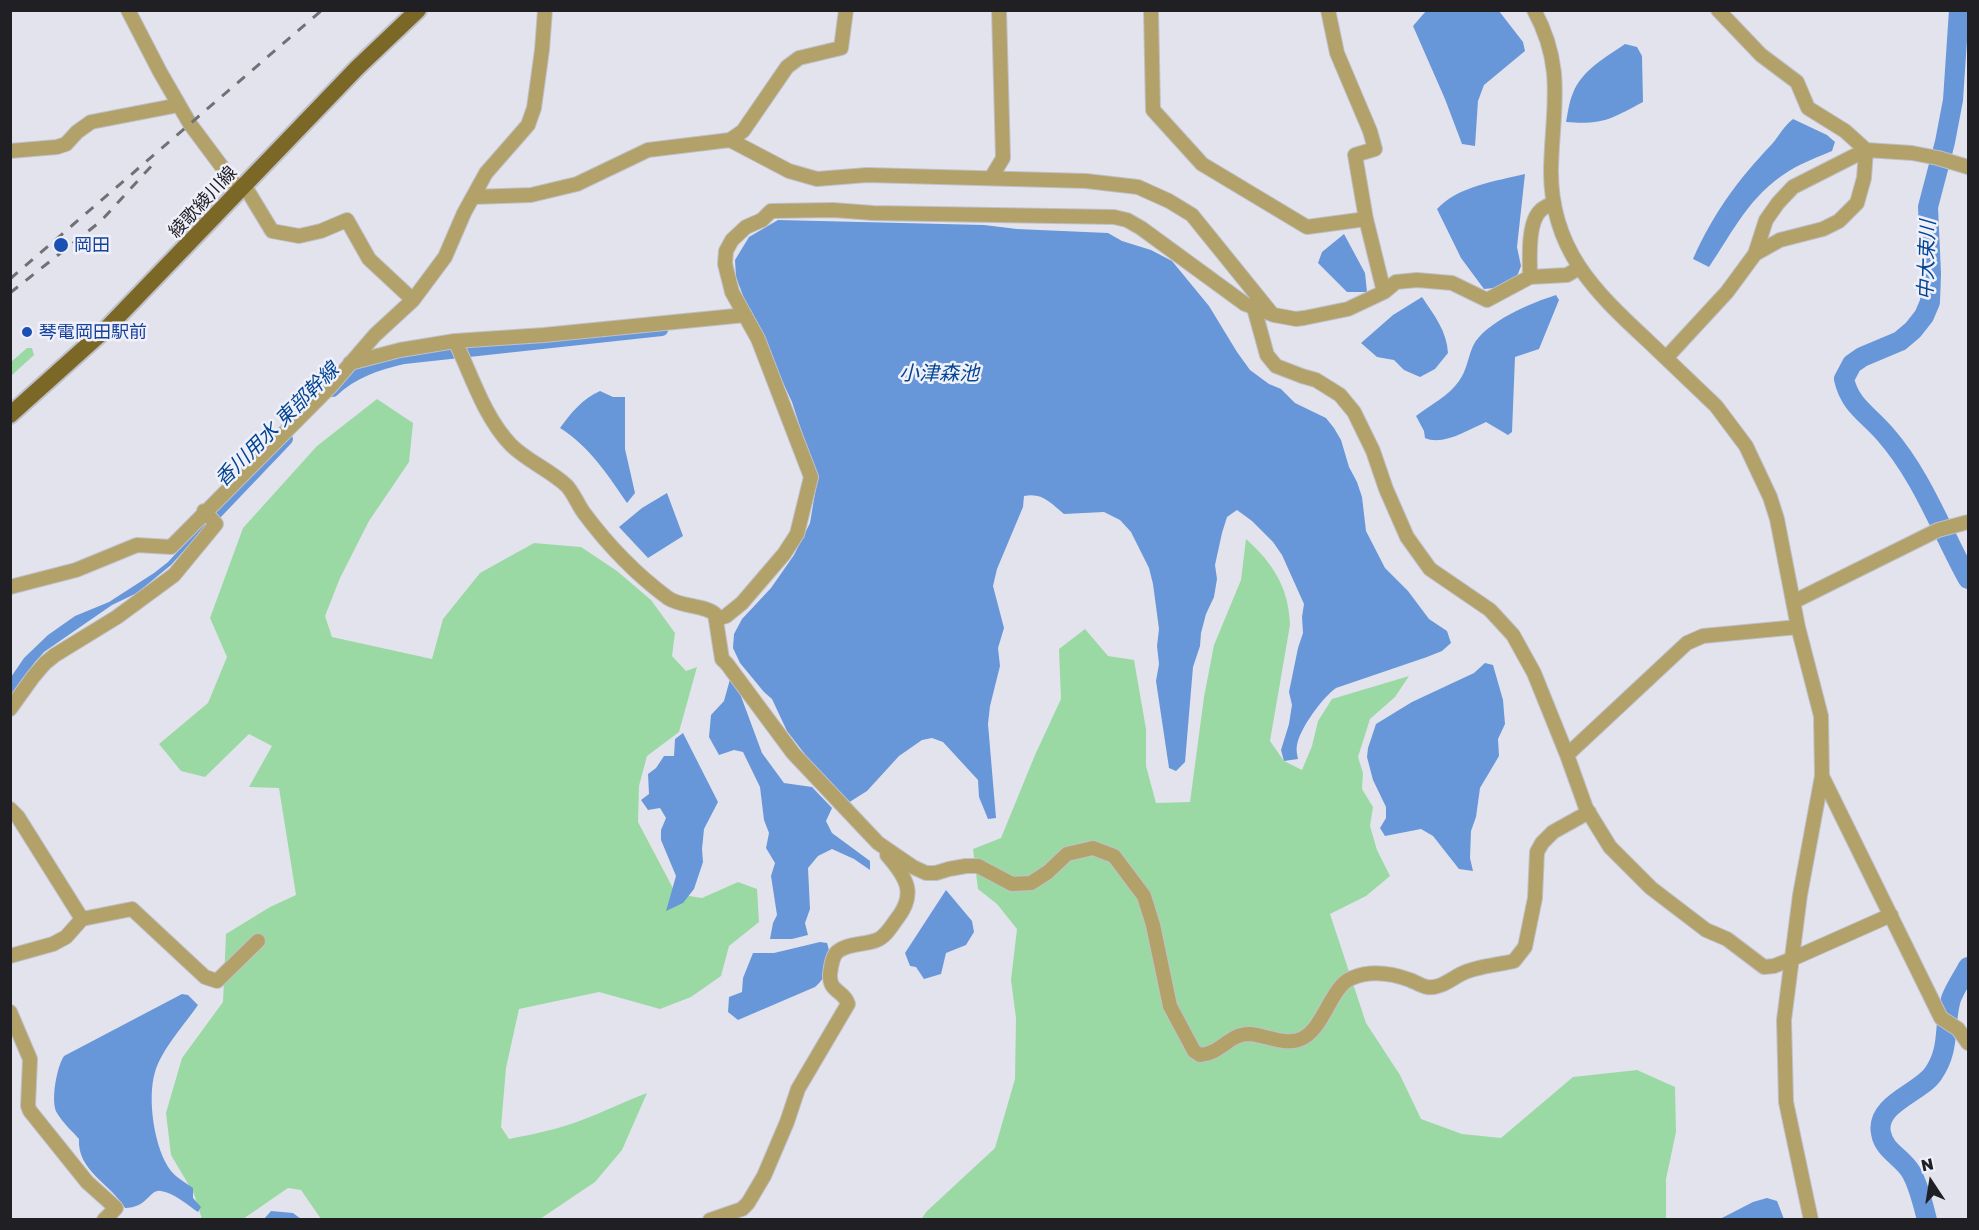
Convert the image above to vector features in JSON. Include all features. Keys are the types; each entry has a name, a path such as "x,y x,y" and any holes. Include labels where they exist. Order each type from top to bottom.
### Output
{"main road":[{"name":"綾歌綾川線","path":"10,415 108,327 357,68 418,10"}],"street":[{"path":"128,10 179,105 211,154 241,189 249,193 272,231 299,236 321,231 347,220 369,259 412,300"},
{"path":"10,587 76,570 137,545 171,547 209,516 331,386 375,335 412,300 445,257 464,213 486,173 528,125 534,108 542,50 544,10"},
{"path":"473,197 531,195 576,184 648,150 730,140 743,131 787,67 799,58 841,48 846,10"},
{"path":"991,178 1003,158 999,10"},
{"path":"1151,10 1153,110 1202,164 1307,227 1366,219"},
{"path":"1328,10 1337,54 1370,131 1375,149 1355,155 1366,219 1384,292"},
{"path":"1534,10 1549,43 1556,78 1551,171 1554,203 1566,244 1579,268 1599,294 1716,406 1732,425 1761,474 1777,519 1797,627 1821,716 1822,776 1800,895 1784,1020 1786,1102 1811,1220"},
{"path":"1718,10 1761,55 1797,82 1808,108 1845,131 1866,150"},
{"path":"10,151 57,147 66,144 91,122 179,105"},
{"path":"730,140 789,171 817,179 867,175 1086,180 1138,187 1192,215 1274,315"},
{"path":"1755,254 1780,240 1823,229 1839,221 1857,204 1864,178 1866,150"},
{"path":"1666,358 1727,292 1755,254 1766,220 1793,187 1866,150 1912,153 1968,167"},
{"path":"1530,277 1530,238 1534,221 1540,210 1554,203"},
{"path":"717,619 726,616 742,603 784,554 797,534 811,477 758,339 732,292 725,264 726,251 732,240 746,227 762,220 771,211 833,210 873,213 1121,218 1141,228 1245,304 1274,315 1304,318 1348,309 1384,292 1396,282 1417,280 1452,283 1487,300 1530,277 1567,275 1579,268"},
{"path":"1254,308 1267,355 1276,366 1316,380 1340,395 1354,412 1373,451 1386,489 1407,537 1430,569 1490,610 1513,635 1534,673 1589,812 1610,847 1651,888 1706,930 1727,939 1764,967 1792,959 1891,915"},
{"path":"350,363 400,350 455,341 745,315"},
{"path":"455,341 475,387 499,430 513,447 568,487 583,512 606,540 670,599 712,612 717,619 722,659 793,753 878,843 907,884 908,899 900,916 880,939 845,947 836,953 831,963 831,983 834,990 847,999 849,1004 798,1089 788,1122 764,1176 748,1203 742,1209 710,1220"},
{"path":"10,709 45,663 117,617 174,575 216,524 209,516"},
{"path":"1793,602 1943,528 1968,522"},
{"path":"1568,755 1688,643 1703,636 1797,627"},
{"path":"1822,776 1947,1022 1958,1029 1968,1043"},
{"path":"10,809 18,817 82,919"},
{"path":"878,843 913,867 926,873 966,866 978,867 1012,884 1030,883 1048,872 1067,854 1093,848 1114,856 1144,896 1153,925 1170,1006 1194,1051 1200,1055 1216,1051 1234,1037 1248,1034 1289,1041 1303,1038 1313,1029 1342,984 1351,978 1376,973 1395,975 1428,987 1445,984 1463,972 1514,961 1525,947 1535,898 1537,852 1553,832 1589,812"},
{"path":"10,956 53,944 66,936 82,919 132,909 205,977 217,981 258,941"},
{"path":"10,1012 30,1059 28,1106 30,1111 87,1182 116,1208 104,1220"}],"green space":[{"path":"27,348 32,348 34,355 11,376 11,362"},
{"path":"377,399 413,423 409,462 369,521 340,578 325,616 332,637 432,659 443,619 480,573 534,543 581,547 617,571 651,600 675,633 672,656 686,671 697,667 679,732 647,756 639,786 638,822 676,894 702,898 738,882 757,889 759,922 729,946 721,976 691,997 660,1009 599,992 519,1009 506,1068 501,1127 509,1139 573,1123 647,1093 622,1150 595,1182 540,1219 321,1219 301,1190 288,1188 243,1219 202,1219 194,1194 171,1155 166,1113 182,1058 223,1002 226,934 270,907 296,895 279,788 249,787 272,746 249,734 205,777 181,771 159,744 208,703 227,657 210,618 243,528 317,446"},
{"path":"1246,539 1264,557 1278,577 1289,612 1290,625 1270,741 1284,761 1302,770 1312,746 1318,721 1332,699 1409,676 1395,697 1370,719 1358,757 1363,773 1362,789 1373,807 1370,826 1377,850 1390,876 1366,896 1330,914 1366,1023 1400,1075 1421,1119 1462,1134 1501,1138 1573,1077 1637,1070 1675,1087 1676,1132 1666,1179 1666,1219 921,1220 926,1212 995,1148 1015,1079 1016,1018 1011,980 1017,929 997,904 978,889 973,849 1001,838 1061,699 1059,649 1085,629 1108,656 1134,660 1146,729 1146,766 1156,803 1190,802 1204,697 1214,645 1241,580"}],"water":[{"path":"1426,11 1499,11 1523,42 1525,51 1484,85 1478,101 1475,146 1462,144 1413,26"},
{"path":"1625,44 1637,47 1642,56 1643,102 1606,120 1589,123 1566,122 1572,96 1582,77"},
{"path":"1793,119 1827,135 1835,142 1832,151 1789,171 1763,191 1743,214 1709,267 1693,259 1709,226 1727,198"},
{"path":"1525,174 1517,247 1521,266 1516,279 1504,287 1484,289 1461,258 1437,209 1446,201 1467,190"},
{"name":"小津森池","path":"778,220 984,225 1017,229 1108,233 1172,261 1209,306 1250,370 1269,384 1281,389 1295,403 1326,418 1334,428 1341,440 1349,467 1362,497 1366,531 1385,568 1408,591 1429,619 1447,631 1451,643 1442,651 1427,657 1336,688 1307,722 1299,738 1298,759 1284,761 1281,750 1292,705 1289,692 1303,633 1304,604 1282,555 1273,542 1237,510 1227,517 1222,533 1215,565 1217,579 1214,597 1206,614 1193,667 1185,762 1176,771 1169,768 1156,681 1159,664 1157,646 1159,629 1153,584 1149,568 1131,532 1120,520 1104,512 1064,514 1041,497 1024,496 1023,507 997,569 993,586 1004,628 998,648 1000,666 988,724 996,818 988,819 979,797 978,780 943,742 932,738 922,740 899,756 867,791 848,803 812,771 804,753 787,731 772,699 740,663 733,648 734,634 742,619 771,588 794,555 810,523 816,487 792,402 736,277 735,260 749,237"},
{"path":"1344,234 1365,273 1367,292 1347,292 1318,263 1322,252"},
{"path":"1556,295 1559,300 1539,349 1515,357 1512,432 1508,435 1486,422 1447,439 1425,438 1416,416 1445,396 1459,381 1479,337 1510,314"},
{"path":"1422,297 1442,330 1448,353 1435,369 1420,377 1404,370 1394,360 1377,357 1361,343 1393,315"},
{"path":"600,391 613,397 625,397 625,449 635,493 627,503 589,452 560,428 582,402"},
{"path":"667,493 683,536 648,558 619,527 642,508"},
{"path":"204,523 207,525 171,565 137,593 112,605 44,652 11,695 11,677 24,658 48,635 75,616 109,602 154,573 168,562"},
{"path":"1485,663 1493,665 1503,700 1505,724 1498,739 1499,756 1480,788 1476,817 1471,831 1470,858 1473,871 1459,869 1433,836 1421,829 1385,836 1380,828 1386,818 1386,807 1373,780 1367,757 1376,724 1412,702 1474,673"},
{"path":"732,672 762,753 784,783 812,787 832,808 826,821 832,833 870,861 870,870 854,859 832,849 818,856 808,868 810,909 805,923 808,935 792,939 770,939 777,915 771,876 775,863 766,848 769,833 764,820 760,787 743,752 734,750 719,755 709,737 711,715 724,701"},
{"path":"683,733 718,802 704,829 703,862 694,889 683,903 666,911 676,876 661,840 661,830 666,818 660,808 648,810 641,800 649,794 648,774 656,768 664,756 674,756 675,739"},
{"path":"946,890 972,921 974,932 966,945 946,953 941,974 924,979 916,967 910,966 905,953"},
{"path":"820,942 827,943 829,961 826,973 815,987 738,1020 728,1012 729,997 742,992 743,978 753,953 774,953"},
{"path":"182,994 188,995 198,1005 158,1063 153,1083 152,1109 156,1137 165,1161 173,1174 193,1188 193,1198 201,1207 198,1212 176,1197 157,1191 139,1205 125,1208 89,1169 83,1160 79,1139 57,1113 54,1093 59,1068 64,1056"},
{"path":"1767,1198 1777,1201 1784,1219 1720,1219 1753,1202"},
{"path":"271,1211 293,1213 301,1219 264,1219"}],"waterway":[{"name":"中大束川","path":"1959,10 1953,100 1928,207 1930,302 1924,316 1913,330 1900,341 1862,357 1852,364 1844,379 1855,403 1885,434 1910,467 1968,579"},
{"name":"香川用水 東部幹線","path":"333,391 340,384 366,370 404,358 662,330"},
{"name":"香川用水 東部幹線","path":"204,526 287,439"},
{"name":"中大束川","path":"1960,565 1965,564"},
{"name":"中大束川","path":"1927,1220 1914,1177 1886,1145 1881,1133 1881,1123 1891,1107 1927,1081 1939,1064 1951,999 1968,967"}],"railway":[{"path":"10,279 322,10"},
{"path":"10,293 101,221 156,161"}],"place":[{"name":"岡田","path":"61,245"},
{"name":"琴電岡田駅前","path":"27,332"}]}
